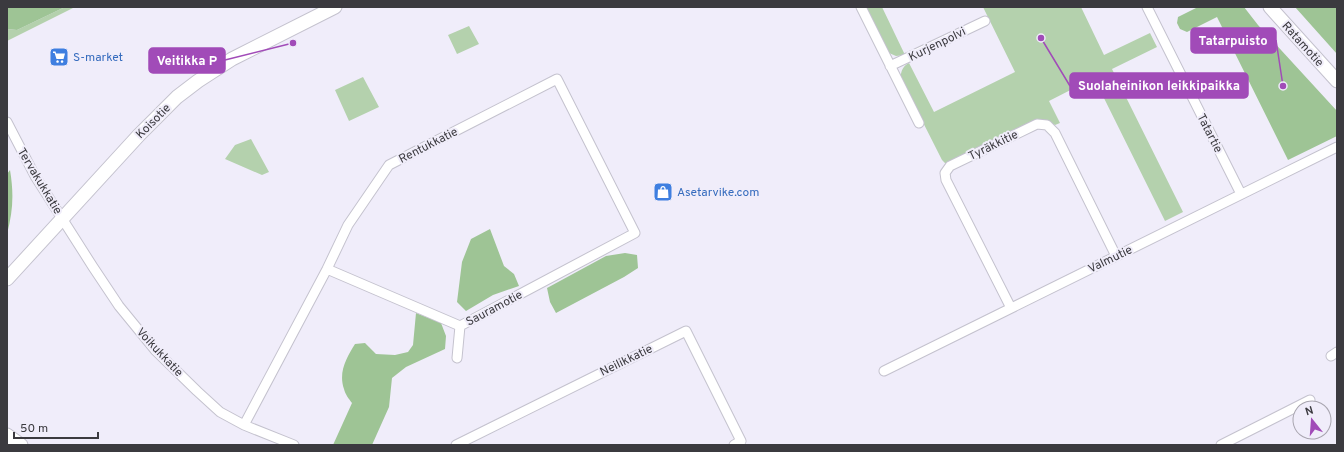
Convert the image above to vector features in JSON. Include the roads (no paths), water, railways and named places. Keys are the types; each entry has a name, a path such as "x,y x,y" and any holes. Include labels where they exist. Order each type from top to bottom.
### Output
{"street":[{"name":"Koisotie","path":"7,279 139,135 177,97 198,81 232,59 335,7"},
{"path":"861,7 919,123"},
{"name":"Tatartie","path":"1147,7 1241,194"},
{"name":"Ratamotie","path":"1270,7 1337,81"},
{"name":"Kurjenpolvi","path":"890,66 984,21"},
{"name":"Rentukkatie","path":"244,425 327,269 348,225 389,165 557,79 635,233"},
{"name":"Tervakukkatie","path":"7,122 35,176 62,218"},
{"name":"Tyräkkitie","path":"1011,308 946,180 945,173 950,166 1037,124 1047,125 1055,133 1116,256"},
{"name":"Valmutie","path":"884,371 1337,147"},
{"name":"Voikukkatie","path":"62,218 119,306 155,350 197,392 220,412 244,425 294,445"},
{"name":"Sauramotie","path":"327,269 460,326 635,233"},
{"path":"457,358 460,326"},
{"name":"Neilikkatie","path":"456,445 686,331 737,443"},
{"path":"1221,445 1292,409"},
{"path":"7,435 21,445"}],"place":[{"name":"Suolaheinikon leikkipaikka","path":"1041,38"},
{"name":"Veitikka P","path":"293,43"},
{"name":"S-market","path":"59,57"},
{"name":"Tatarpuisto","path":"1283,86"},
{"name":"Asetarvike.com","path":"663,192"}]}
